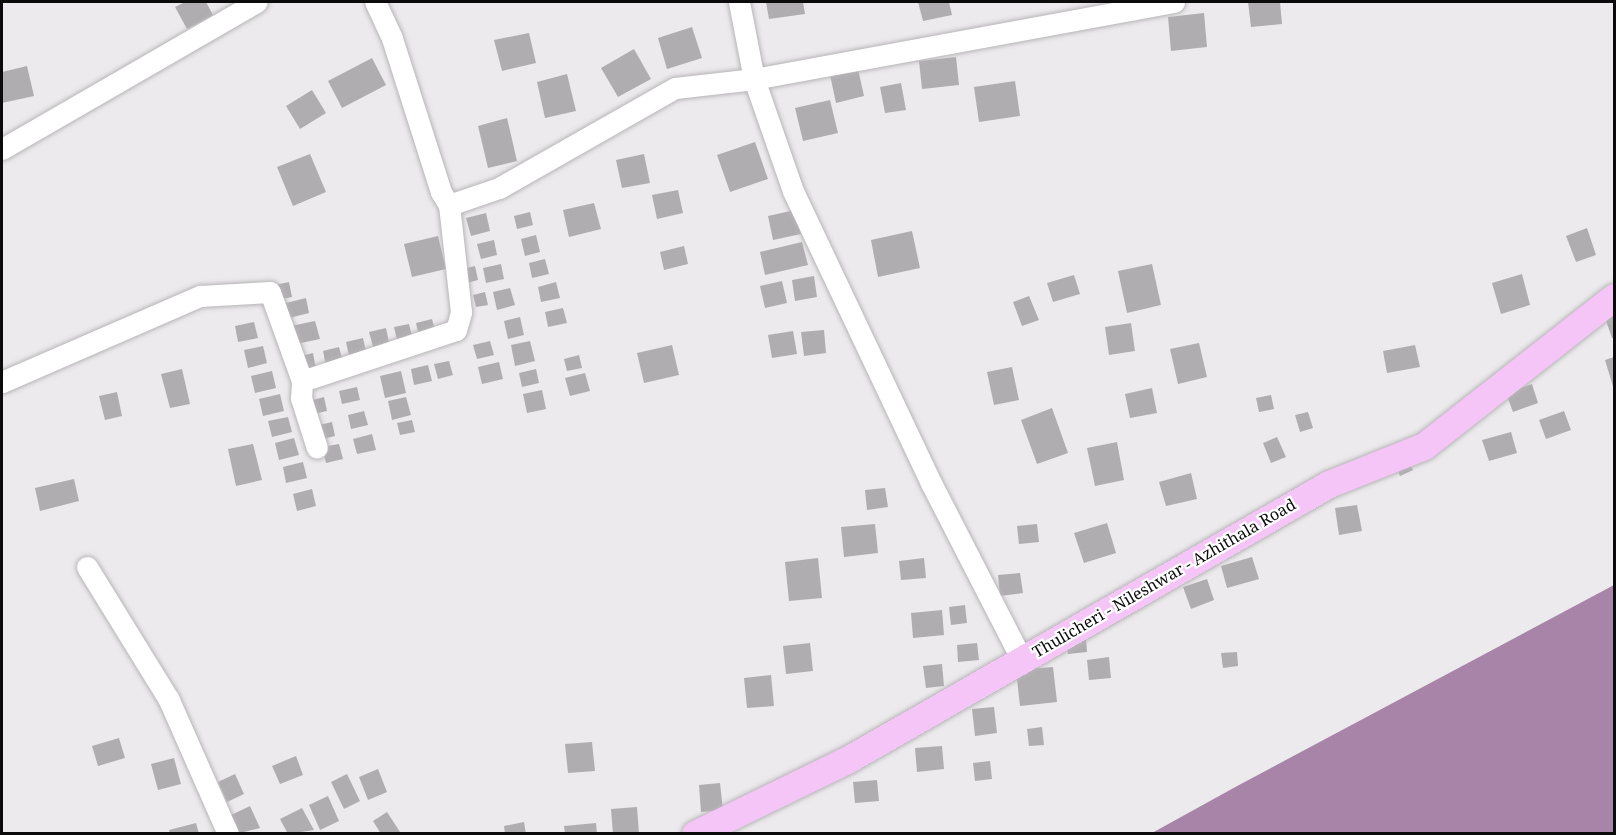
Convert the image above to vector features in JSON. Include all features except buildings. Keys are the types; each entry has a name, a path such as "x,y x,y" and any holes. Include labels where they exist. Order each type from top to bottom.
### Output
{"main road":[{"name":"Thulicheri - Nileshwar - Azhithala Road","path":"695,834 847,760 1329,484 1424,446 1614,297"}],"street":[{"path":"2,149 256,2"},
{"path":"302,381 456,330 461,312 449,205 441,192 392,38 375,2"},
{"path":"739,2 754,79 793,190 931,483 1022,660"},
{"path":"449,205 499,188 675,88 754,79 1174,2"},
{"path":"2,382 200,296 270,292 302,381 301,398 317,448"},
{"path":"87,567 169,700 228,834"}],"shaded area":[{"path":"1614,585 1614,833 1152,833 1239,785"}]}
